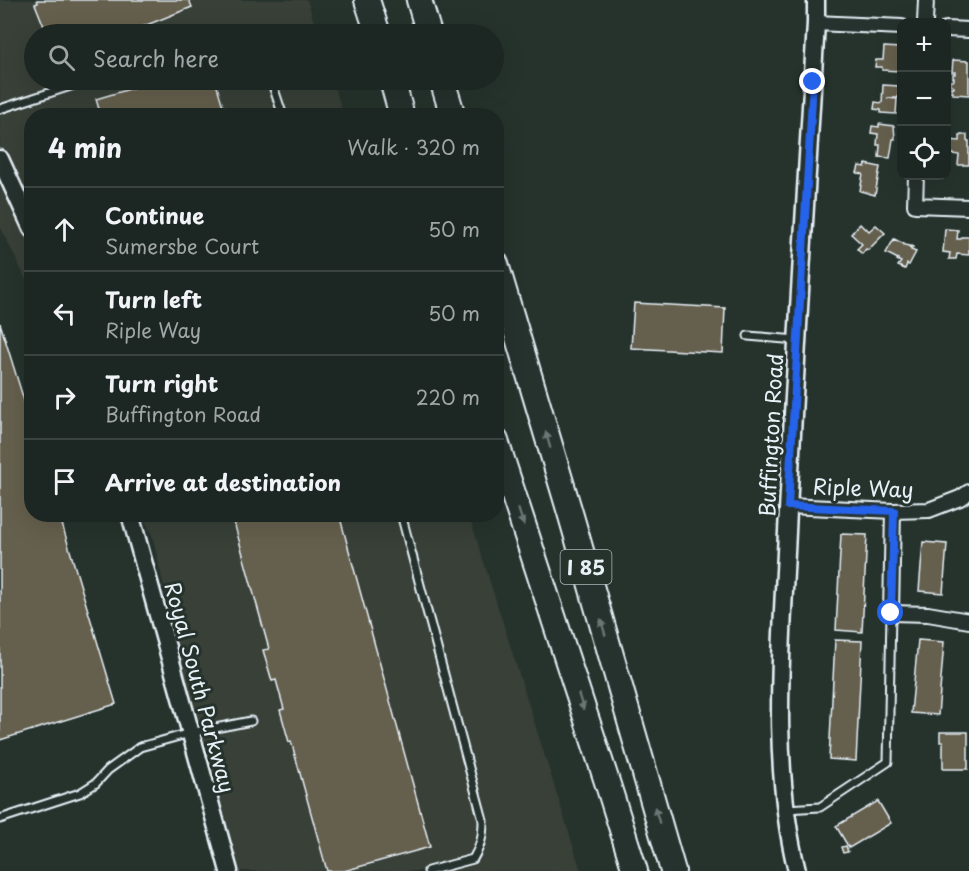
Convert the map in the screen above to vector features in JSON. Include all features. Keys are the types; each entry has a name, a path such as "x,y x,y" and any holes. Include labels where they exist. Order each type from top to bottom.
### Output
{"highway":[{"path":"368,0 375,24"},
{"path":"419,0 426,24"},
{"path":"395,90 400,108"},
{"path":"445,90 451,108"},
{"name":"I 85","path":"504,291 673,871"},
{"name":"I 85","path":"504,466 635,871"}],"street":[{"name":"Buffington Road","path":"797,871 786,809 781,735 782,643 816,0"},
{"path":"925,18 926,0"},
{"path":"816,24 897,27"},
{"path":"951,29 969,30"},
{"path":"0,159 24,212"},
{"path":"916,180 915,205 969,207"},
{"name":"Riple Way","path":"788,506 894,511 929,510 969,492"},
{"path":"894,511 891,613 928,614 969,621"},
{"name":"Royal South Parkway","path":"132,522 228,871"}],"lane":[{"path":"0,109 58,90"},
{"path":"274,90 280,108"},
{"path":"748,336 797,340"},
{"path":"403,522 483,820 483,836 473,859 428,871"},
{"path":"786,809 820,807 888,762 891,613"},
{"path":"0,819 81,793 140,747 190,733 251,721"}],"shaded area":[{"path":"0,0 307,0 315,24 24,24 24,90 335,90 342,108 24,108 24,276 0,226"},
{"path":"146,522 471,522 581,871 230,871 152,535"}],"building":[{"path":"37,0 189,0 192,7 149,24 43,24 35,4 38,3"},
{"path":"884,47 897,48 897,71 875,67 876,60 883,60"},
{"path":"953,60 969,61 969,95 953,94 952,88 954,87 951,81 954,80 955,72 952,72"},
{"path":"883,85 897,86 897,98 887,98 897,99 896,114 881,113 881,110 874,109 875,102 882,103"},
{"path":"126,90 218,90 224,108 99,108 96,99"},
{"path":"879,124 894,126 895,139 893,139 890,158 879,157 878,134 871,133 872,126 879,127"},
{"path":"960,135 967,135 969,165 958,165 959,155 951,154 951,140 960,141"},
{"path":"866,164 880,167 875,195 860,191 863,174 857,173 859,166 865,167"},
{"path":"860,224 869,231 876,225 885,233 862,254 857,249 862,244 851,234"},
{"path":"945,229 958,230 957,239 969,237 969,255 957,254 956,259 949,259 950,253 943,252"},
{"path":"894,239 910,248 913,247 911,250 916,252 905,269 898,266 901,262 898,259 886,253"},
{"path":"634,303 725,308 723,353 631,348"},
{"path":"0,323 24,400 24,522 61,522 116,704 0,740"},
{"path":"234,522 341,522 430,847 344,871 327,871 291,741 289,742 280,710 284,709 276,680 272,681 263,650 269,649"},
{"path":"841,534 867,535 862,632 836,630"},
{"path":"923,542 947,544 943,593 919,591"},
{"path":"835,640 862,641 856,761 829,759"},
{"path":"918,640 944,642 938,715 911,713"},
{"path":"940,732 968,732 968,769 943,769 943,742 940,742"},
{"path":"878,801 891,823 849,848 836,826"},
{"path":"846,846 848,852 843,853 841,847"}],"route":[{"path":"813,82 788,506 894,511 891,613"}]}
